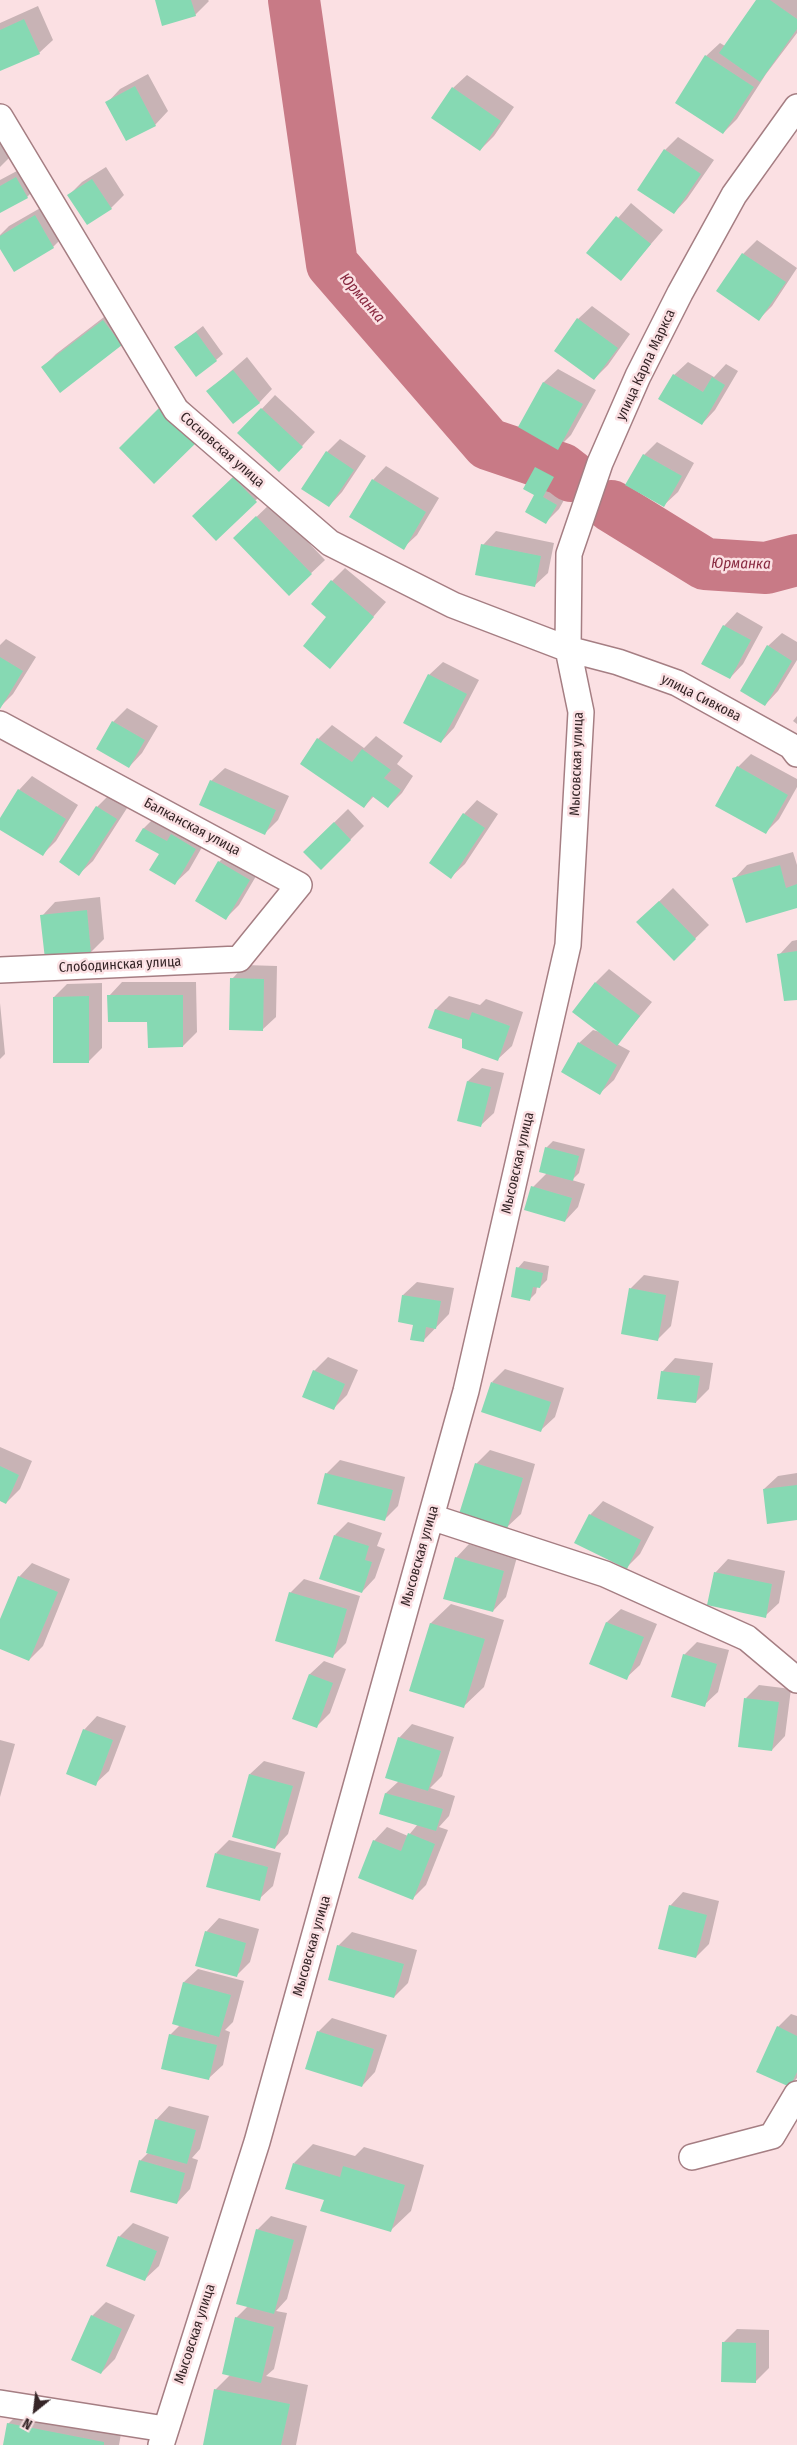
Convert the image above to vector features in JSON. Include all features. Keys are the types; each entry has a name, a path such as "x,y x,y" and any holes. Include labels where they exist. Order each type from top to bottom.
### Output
{"street":[{"name":"улица Карла Маркса","path":"568,649 569,554 600,463 638,376 684,285 734,195 797,107"},
{"name":"Сосновская улица","path":"0,117 176,410 330,543 452,605 568,649"},
{"name":"улица Сивкова","path":"568,649 618,662 677,683 791,746 797,754"},
{"name":"Мысовская улица","path":"162,2437 257,2142 466,1391 568,945 581,712 568,649"},
{"name":"Балканская улица","path":"0,724 300,885 239,959"},
{"name":"Слободинская улица","path":"0,970 239,959"},
{"path":"431,1517 605,1574 747,1638 797,1680"},
{"path":"692,2157 772,2136 797,2094"},
{"path":"0,2403 162,2437"}],"building":[{"path":"155,0 191,0 196,16 162,26"},
{"path":"756,0 770,0 797,19 797,29 760,82 719,53"},
{"path":"24,19 40,54 0,71 0,30"},
{"path":"705,55 754,87 723,134 675,103"},
{"path":"135,86 156,126 126,141 105,102"},
{"path":"452,87 501,121 480,151 431,118"},
{"path":"664,149 701,174 674,214 637,190"},
{"path":"16,177 28,198 0,213 0,186"},
{"path":"92,179 112,209 87,225 67,195"},
{"path":"35,215 54,248 14,272 0,249 0,236"},
{"path":"616,216 651,244 621,281 586,253"},
{"path":"742,253 786,282 759,321 716,291"},
{"path":"577,318 618,348 594,380 554,351"},
{"path":"103,320 122,345 60,393 41,367"},
{"path":"196,332 217,361 196,377 174,347"},
{"path":"233,370 260,403 233,424 206,391"},
{"path":"673,374 703,392 712,377 725,385 702,425 658,399"},
{"path":"543,382 583,404 558,450 518,427"},
{"path":"163,404 199,440 154,484 119,448"},
{"path":"261,408 303,447 279,472 237,433"},
{"path":"326,451 354,470 329,507 301,489"},
{"path":"643,454 682,476 664,507 625,485"},
{"path":"535,467 554,477 543,497 557,505 546,524 525,512 534,495 523,489"},
{"path":"233,477 257,502 216,541 192,516"},
{"path":"372,479 426,512 404,550 349,517"},
{"path":"256,516 312,574 289,596 233,538"},
{"path":"481,544 541,556 535,587 475,575"},
{"path":"331,580 374,617 330,669 303,646 326,617 311,604"},
{"path":"723,625 751,640 730,679 701,664"},
{"path":"767,645 792,661 765,706 740,691"},
{"path":"0,657 23,671 0,709"},
{"path":"428,674 467,694 441,743 403,723"},
{"path":"112,721 145,740 129,768 96,749"},
{"path":"317,738 352,762 362,749 391,770 384,778 401,790 388,808 372,796 364,808 300,764"},
{"path":"737,766 788,795 766,834 715,806"},
{"path":"210,780 276,810 265,835 199,805"},
{"path":"18,789 66,819 43,856 0,830 0,818"},
{"path":"96,806 117,819 79,876 59,862"},
{"path":"463,813 485,828 451,879 429,863"},
{"path":"334,822 351,840 321,870 303,852"},
{"path":"143,828 167,841 171,834 196,849 175,885 149,870 159,854 135,841"},
{"path":"218,861 250,880 226,920 195,901"},
{"path":"780,865 786,888 797,884 797,908 746,923 732,878"},
{"path":"659,901 696,939 674,961 636,922"},
{"path":"87,910 91,953 45,959 40,915"},
{"path":"797,951 797,1000 784,1001 777,954"},
{"path":"230,978 264,979 263,1031 229,1030"},
{"path":"595,982 640,1016 617,1046 572,1012"},
{"path":"107,995 183,995 183,1047 148,1048 147,1022 108,1022"},
{"path":"89,996 89,1063 53,1063 53,997"},
{"path":"435,1009 469,1020 472,1012 510,1026 498,1061 462,1048 462,1039 428,1028"},
{"path":"578,1042 617,1065 600,1095 561,1072"},
{"path":"467,1081 491,1087 481,1127 457,1121"},
{"path":"545,1147 579,1156 573,1181 539,1172"},
{"path":"531,1186 572,1198 565,1222 524,1210"},
{"path":"516,1267 543,1273 540,1288 533,1287 530,1301 511,1297"},
{"path":"629,1288 666,1295 658,1341 621,1334"},
{"path":"402,1295 441,1301 436,1329 426,1327 424,1342 410,1340 413,1325 398,1322"},
{"path":"313,1370 345,1384 334,1410 302,1397"},
{"path":"661,1371 700,1376 696,1403 657,1399"},
{"path":"491,1382 551,1402 541,1432 481,1412"},
{"path":"475,1463 523,1478 507,1529 459,1514"},
{"path":"0,1466 19,1475 6,1504 0,1501"},
{"path":"325,1473 393,1490 385,1521 317,1504"},
{"path":"797,1485 797,1520 767,1524 763,1489"},
{"path":"589,1514 641,1540 627,1569 574,1543"},
{"path":"334,1535 369,1546 365,1560 372,1562 362,1593 319,1579"},
{"path":"455,1557 504,1571 493,1612 443,1599"},
{"path":"714,1572 772,1584 766,1618 707,1605"},
{"path":"18,1576 58,1592 29,1661 0,1649 0,1619"},
{"path":"289,1592 347,1609 333,1658 275,1641"},
{"path":"606,1622 644,1637 627,1680 589,1664"},
{"path":"430,1623 485,1639 464,1708 409,1691"},
{"path":"683,1654 717,1664 705,1707 671,1697"},
{"path":"309,1674 333,1683 317,1728 292,1719"},
{"path":"744,1698 779,1702 772,1751 738,1747"},
{"path":"83,1729 113,1740 96,1786 66,1774"},
{"path":"398,1737 441,1751 428,1791 385,1778"},
{"path":"249,1774 293,1786 275,1849 232,1837"},
{"path":"385,1793 443,1809 436,1831 379,1814"},
{"path":"408,1833 435,1844 413,1900 358,1878 373,1840 401,1851"},
{"path":"215,1853 268,1867 260,1901 206,1887"},
{"path":"669,1905 707,1915 696,1958 658,1949"},
{"path":"205,1931 246,1943 237,1977 195,1966"},
{"path":"337,1945 404,1964 394,1998 328,1980"},
{"path":"183,1982 231,1995 219,2037 172,2024"},
{"path":"777,2026 797,2036 797,2072 790,2087 756,2072"},
{"path":"317,2031 374,2049 362,2087 305,2069"},
{"path":"169,2034 217,2045 209,2080 161,2069"},
{"path":"155,2119 196,2130 187,2164 146,2153"},
{"path":"139,2160 185,2173 177,2204 130,2192"},
{"path":"293,2163 340,2177 343,2166 405,2185 391,2232 320,2211 324,2200 285,2189"},
{"path":"256,2229 294,2240 274,2314 236,2304"},
{"path":"118,2236 157,2251 145,2281 106,2266"},
{"path":"91,2315 122,2329 101,2374 71,2360"},
{"path":"235,2317 274,2327 261,2383 222,2374"},
{"path":"722,2342 756,2343 756,2383 721,2382"},
{"path":"214,2389 290,2404 281,2445 203,2445"},
{"path":"7,2423 104,2442 104,2445 3,2445"}],"waterway":[{"name":"Юрманка","path":"294,0 332,264 488,444 562,469 571,476"},
{"name":"Юрманка","path":"611,506 705,564 766,568 797,560"}]}
